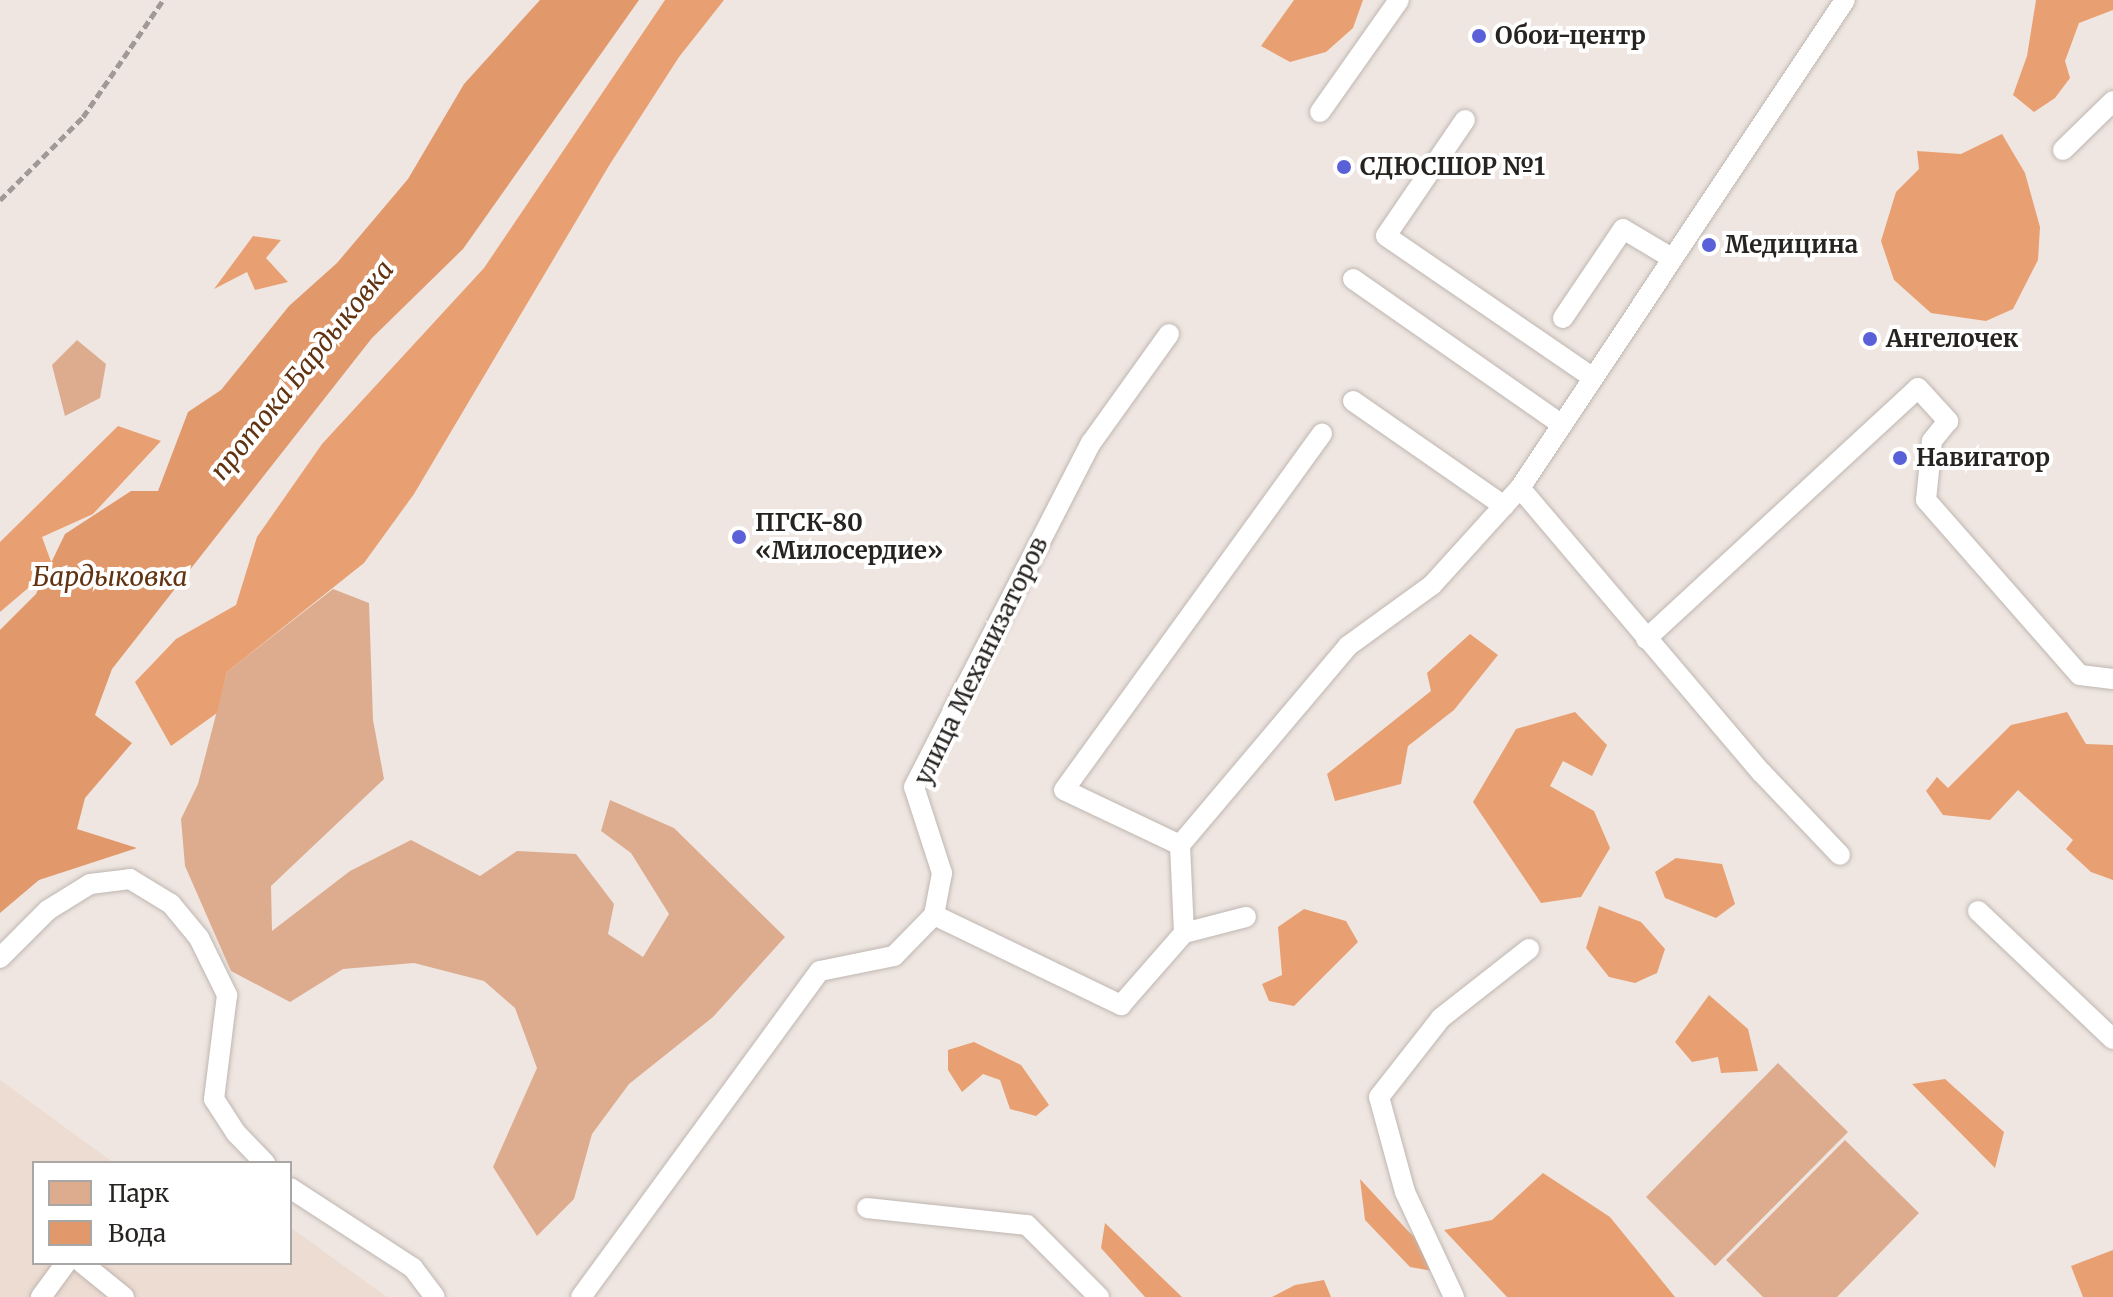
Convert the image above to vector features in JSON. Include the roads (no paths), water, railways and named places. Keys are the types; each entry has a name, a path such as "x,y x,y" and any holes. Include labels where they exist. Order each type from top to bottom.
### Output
{"lane":[{"path":"1320,112 1399,0"},
{"path":"1184,933 1180,845 1348,646 1432,585 1520,488 1670,257 1845,0"},
{"path":"2063,150 2113,101"},
{"path":"1465,120 1386,236 1592,377"},
{"path":"1563,318 1623,229 1670,257"},
{"path":"1353,279 1562,425"},
{"name":"улица Механизаторов","path":"934,915 942,873 914,787 1091,443 1169,334"},
{"path":"1646,639 1918,388 1948,421 1932,441 1926,500 2080,675 2113,679"},
{"path":"1353,401 1504,506"},
{"path":"1180,845 1064,790 1322,433"},
{"path":"1520,488 1646,639 1840,855"},
{"path":"0,958 48,910 90,884 130,879 171,904 199,938 227,995 214,1099 236,1133 263,1161"},
{"path":"1978,911 2113,1039"},
{"path":"581,1297 820,971 894,956 934,915 1121,1005 1184,933 1246,917"},
{"path":"1454,1297 1405,1192 1379,1097 1441,1018 1529,949"},
{"path":"292,1189 413,1268 435,1297"},
{"path":"867,1208 1027,1225 1099,1297"},
{"path":"41,1297 65,1265"},
{"path":"84,1265 124,1297"}],"water":[{"name":"Бардыковка","path":"540,0 639,0 463,249 372,338 112,669 95,715 132,743 85,798 77,829 137,848 39,880 0,913 0,630 36,594 65,534 131,491 158,491 188,412 221,390 289,306 337,263 408,179 464,84"}],"place":[{"name":"Обои-центр","path":"1479,36"},
{"name":"СДЮСШОР №1","path":"1344,167"},
{"name":"Медицина","path":"1709,245"},
{"name":"Ангелочек","path":"1870,339"},
{"name":"Навигатор","path":"1900,458"},
{"name":"ПГСК-80 «Милосердие»","path":"739,537"}],"water label":[{"name":"протока Бардыковка","path":"302,370"}]}
